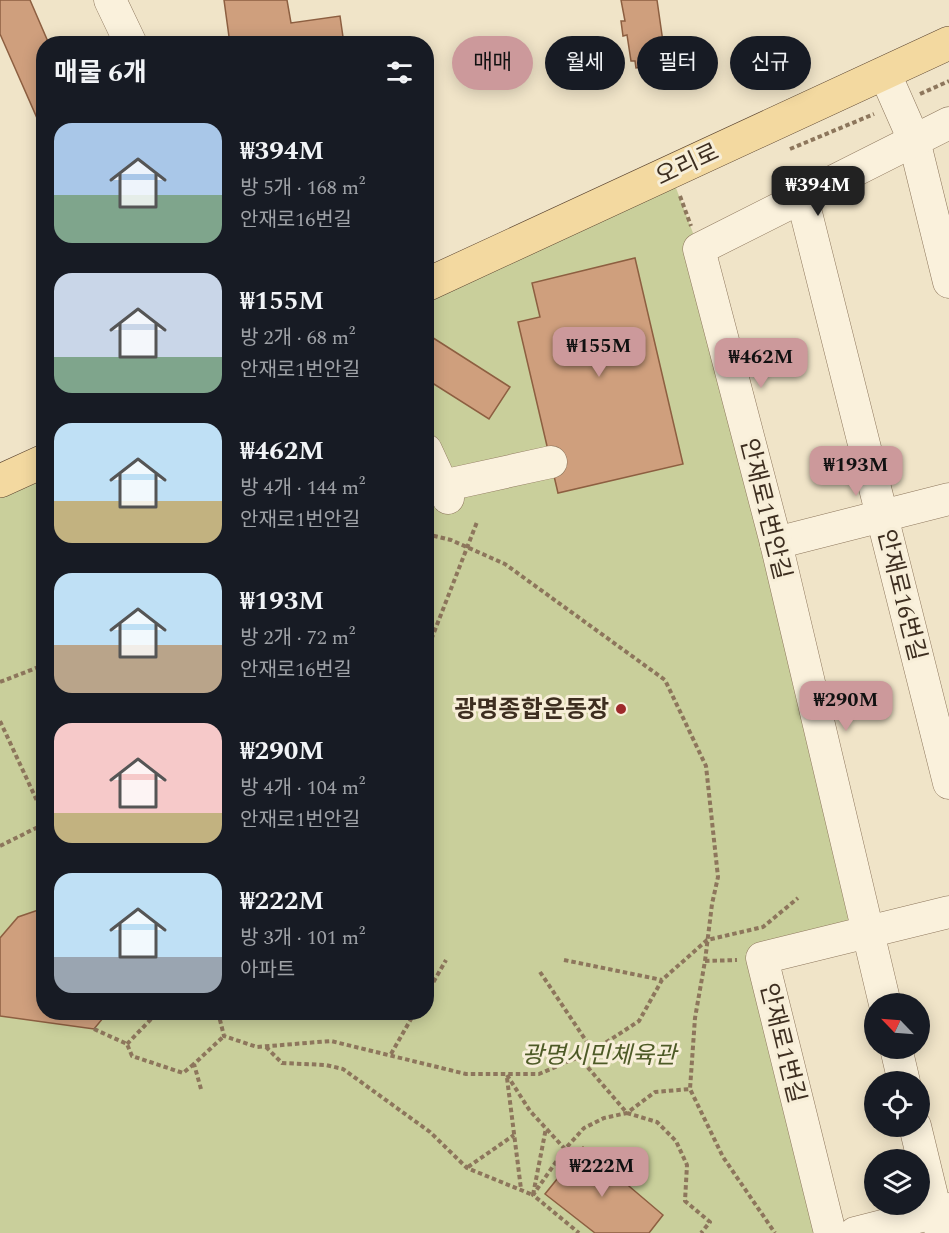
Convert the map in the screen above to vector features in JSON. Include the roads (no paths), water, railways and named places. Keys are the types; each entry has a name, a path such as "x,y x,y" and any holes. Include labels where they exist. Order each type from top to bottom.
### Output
{"main road":[{"name":"오리로","path":"434,281 949,43"},
{"path":"0,481 36,465"}],"street":[{"path":"110,0 127,36"},
{"path":"885,74 914,140 949,282"},
{"path":"802,197 949,123"},
{"name":"안재로1번안길","path":"802,197 699,249 776,543 882,993"},
{"name":"안재로16번길","path":"802,197 949,783"},
{"path":"434,484 551,462"},
{"path":"776,543 949,499"},
{"name":"안재로1번길","path":"830,1233 762,958 949,912"},
{"path":"855,1233 942,1218 918,1137"}],"place":[{"name":"광명종합운동장","path":"621,709"}],"park label":[{"name":"광명시민체육관","path":"599,1055"}]}
